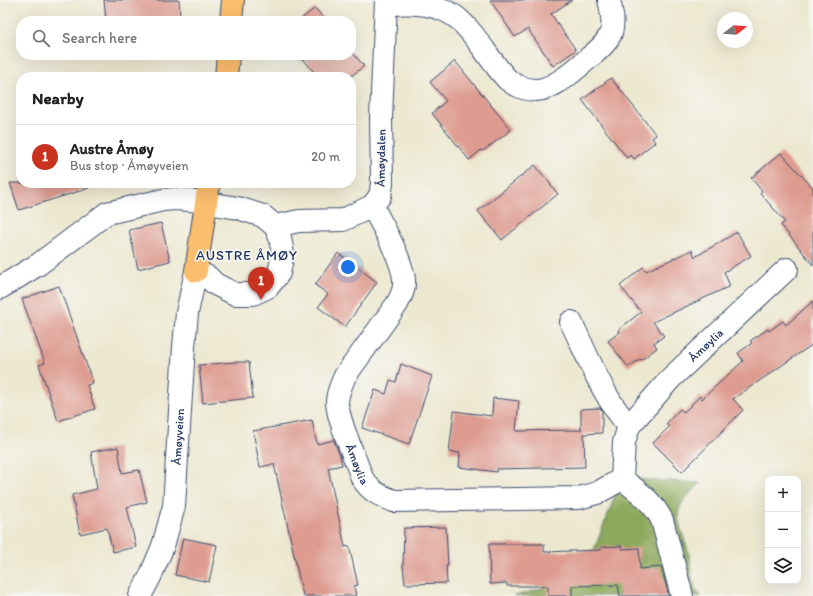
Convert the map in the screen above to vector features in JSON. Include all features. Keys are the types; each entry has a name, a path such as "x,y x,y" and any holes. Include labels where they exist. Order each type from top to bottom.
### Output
{"main road":[{"path":"231,16 233,0"},
{"path":"226,72 228,60"},
{"name":"Åmøyveien","path":"196,271 208,193"}],"street":[{"name":"Åmøydalen","path":"372,206 380,196 382,184 381,103 386,3 422,4 442,10 455,17 466,28 509,81 521,88 537,90 550,86 565,77 599,50 609,39 614,26 609,0"},
{"path":"0,288 39,264 107,214 208,193 238,208 263,216 275,226 280,237 283,254 279,272 268,287 253,294 235,294 215,284 208,277 196,271"},
{"path":"275,226 299,221 343,220 372,206"},
{"name":"Åmøylia","path":"372,206 403,269 405,281 402,294 397,304 345,376 340,387 337,403 342,424 362,478 367,486 378,495 394,501 579,498 597,493 622,479 624,442 629,426 671,378 788,269"},
{"name":"Åmøyveien","path":"140,596 163,546 174,506 187,313 196,271"},
{"path":"571,322 606,394 621,417 629,426"},
{"path":"622,479 648,500 662,520 682,596"}],"green space":[{"path":"622,478 700,483 683,502 678,516 679,524 689,555 693,582 697,592 701,596 515,596 540,589 593,552"}],"building":[{"path":"104,0 179,0 180,16 106,16"},
{"path":"490,0 572,0 551,14 576,50 553,66 528,29 515,37"},
{"path":"315,8 322,16 305,16"},
{"path":"356,57 364,66 356,72 314,72 304,60 356,60"},
{"path":"455,61 511,130 469,160 432,113 446,101 430,82"},
{"path":"611,78 656,135 652,138 655,142 634,159 631,155 627,158 582,100"},
{"path":"781,153 813,188 813,265 781,225 785,222 760,193 762,191 751,178"},
{"path":"535,165 558,194 502,240 478,211"},
{"path":"10,183 16,183 16,188 89,188 19,210"},
{"path":"161,223 170,261 138,269 129,230"},
{"path":"737,232 751,256 724,272 730,286 653,322 664,336 654,343 657,348 641,360 640,359 628,367 608,341 620,332 618,330 641,312 620,286 643,267 646,271 692,250 695,257"},
{"path":"338,253 377,282 345,327 318,307 328,294 315,285"},
{"path":"59,286 93,383 87,385 95,409 58,421 39,365 45,363 22,299"},
{"path":"813,301 813,344 733,399 743,410 682,472 653,443 669,427 666,424 680,409 684,412 700,396 702,399 743,361 738,353 752,343 750,341 768,329 769,331 783,321 786,325"},
{"path":"249,362 253,398 203,403 199,365"},
{"path":"401,364 432,376 409,444 362,428 375,390 386,394 390,380 396,382"},
{"path":"493,398 519,401 516,431 581,430 581,409 600,408 602,410 602,433 584,434 585,467 497,469 497,472 459,467 460,453 449,452 454,411 492,416"},
{"path":"312,420 317,444 334,440 340,456 342,465 328,468 345,547 349,546 358,585 354,586 356,596 303,596 274,464 260,467 253,431"},
{"path":"118,447 122,473 139,470 147,502 127,507 136,547 113,552 107,528 80,534 72,495 97,489 91,452"},
{"path":"446,527 448,566 446,566 447,583 405,584 403,567 404,528"},
{"path":"183,538 217,545 209,582 175,575"},
{"path":"489,544 544,544 544,552 601,550 601,547 622,546 622,549 639,548 640,569 661,567 669,596 620,596 618,585 572,586 572,596 548,596 548,586 507,586 507,583 490,584"}],"place":[{"name":"Austre Åmøy","path":"261,300"}],"district":[{"name":"AUSTRE ÅMØY","path":"247,255"}]}
